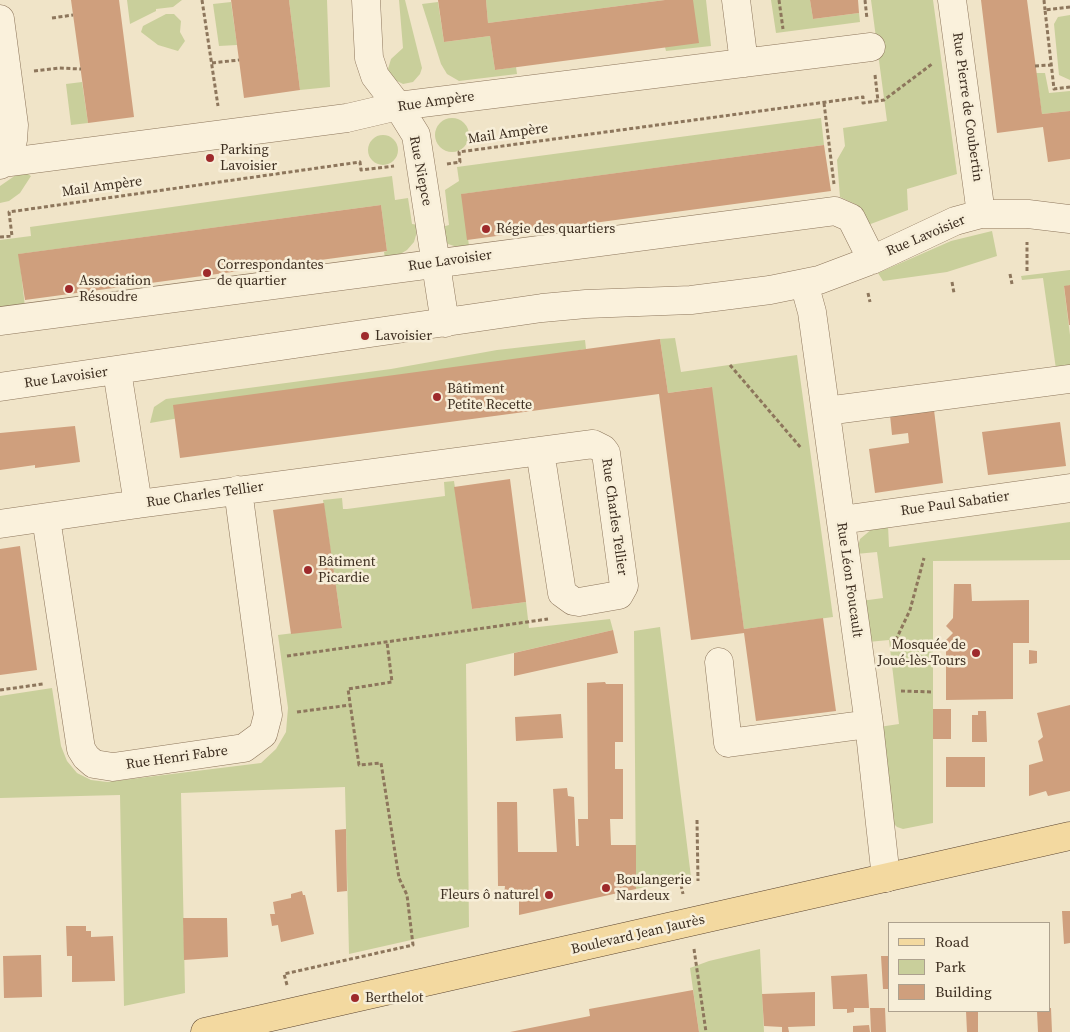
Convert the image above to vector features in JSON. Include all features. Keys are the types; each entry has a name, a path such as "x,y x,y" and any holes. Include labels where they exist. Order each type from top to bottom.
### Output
{"main road":[{"name":"Boulevard Jean Jaurès","path":"206,1032 1070,836"}],"street":[{"name":"Rue Niepce","path":"366,0 368,58 375,76 398,106 416,135 445,323"},
{"path":"736,0 744,63"},
{"name":"Rue Pierre de Coubertin","path":"952,0 982,214"},
{"path":"1,32 14,125 13,140 1,164"},
{"name":"Rue Ampère","path":"1,164 347,118 398,106 871,47"},
{"name":"Rue Lavoisier","path":"0,321 436,262 835,211 851,218 872,260"},
{"name":"Rue Lavoisier","path":"0,387 568,305 691,300 735,296 804,283 872,260 955,221 982,214 1028,214 1070,219"},
{"name":"Rue Léon Foucault","path":"804,283 812,312 826,411 868,724 886,878"},
{"name":"Rue Charles Tellier","path":"117,371 138,504"},
{"path":"826,411 1070,379"},
{"name":"Rue Charles Tellier","path":"0,524 238,490 593,444 599,445 606,453 624,586 622,591 614,597 579,602 567,598"},
{"path":"540,451 560,586 562,593 567,598"},
{"name":"Rue Paul Sabatier","path":"841,520 1070,488"},
{"name":"Rue Henri Fabre","path":"46,518 81,749 94,764 103,766 244,748 263,734 268,715 238,490"},
{"path":"718,662 728,743 868,724"}],"path":[{"path":"202,0 222,134"},
{"path":"1044,0 1054,89 1070,87"},
{"path":"1045,10 1070,7"},
{"path":"52,18 74,15"},
{"path":"212,63 239,60"},
{"name":"Mail Ampère","path":"0,237 12,236 9,212 360,162 362,170 401,165 402,172 460,162 458,152 863,97 864,103 884,100 935,62"},
{"path":"1035,66 1051,65"},
{"path":"8,75 59,68 81,69"},
{"path":"824,103 836,197 835,211"},
{"path":"1010,274 1012,284"},
{"path":"952,282 954,292"},
{"path":"868,293 870,302"},
{"path":"730,365 814,463 816,474 834,472"},
{"path":"893,646 910,610 924,558"},
{"path":"262,659 547,620 567,598"},
{"path":"293,1012 284,974 413,945 407,895 399,878 382,763 359,765 348,689 392,682 387,642"},
{"path":"0,690 71,681"},
{"path":"901,691 933,692"},
{"path":"268,715 350,705"},
{"path":"697,820 698,881"},
{"path":"682,885 687,924 696,959 706,1032"}],"green space":[{"path":"127,0 182,0 173,7 156,9 156,11 130,24"},
{"path":"289,0 327,0 330,87 300,90"},
{"path":"399,0 405,0 422,68 420,74 413,82 403,84 393,79 388,69 391,59 403,48"},
{"path":"486,0 665,0 488,23"},
{"path":"693,0 706,0 711,46 666,51 665,47"},
{"path":"771,0 810,0 813,19 859,13 860,22 776,33"},
{"path":"871,0 933,0 957,174 907,189 908,210 868,225 857,205 840,197 837,160 845,146 843,128 887,121"},
{"path":"231,2 237,45 219,46 213,4"},
{"path":"438,2 444,42 490,36 495,70 516,67 517,74 459,81 447,74 441,64 422,4"},
{"path":"166,14 174,14 181,21 180,32 185,41 178,51 158,45 141,32 143,26"},
{"path":"1070,15 1070,80 1059,75 1054,24 1058,17"},
{"path":"1036,73 1045,73 1049,93 1070,91 1070,111 1042,114"},
{"path":"82,82 88,123 71,125 66,84"},
{"path":"452,118 459,119 464,123 468,128 468,142 464,147 459,151 452,152 445,151 440,147 436,142 435,135 436,128 440,123 445,119"},
{"path":"821,118 824,145 462,194 469,246 457,247 448,244 443,237 442,227 449,225 445,190 459,181 457,167"},
{"path":"383,135 394,139 398,150 394,161 383,165 372,161 368,150 372,139"},
{"path":"26,173 31,176 20,193 9,201 0,203 0,186 16,175"},
{"path":"392,176 395,200 408,198 412,224 419,225 414,242 407,250 397,256 385,258 384,252 387,251 381,205 19,254 25,307 0,309 0,240 31,236 30,227"},
{"path":"992,231 997,256 947,272 883,281 878,273 951,241"},
{"path":"1070,270 1070,285 1064,287 1070,335 1070,366 1056,369 1043,278 1022,280 1021,276"},
{"path":"675,338 681,372 797,355 833,617 744,629 711,387 668,393 660,339"},
{"path":"585,340 586,349 150,423 154,407 166,399 391,369 497,350"},
{"path":"454,481 472,609 526,602 529,628 610,619 613,630 466,664 469,927 349,954 345,787 181,793 185,993 124,1006 120,795 0,798 0,696 52,688 61,746 67,761 77,773 91,780 107,782 261,763 276,749 286,732 288,708 278,635 342,627 323,500 342,498 343,509 347,509 445,496 444,482"},
{"path":"1070,522 1070,560 933,561 933,823 903,829 897,827 893,823 879,727 899,724 889,640 868,642 861,601 883,598 877,552 856,554 860,539 872,529 888,525 889,547"},
{"path":"660,627 691,877 636,889 634,631"},
{"path":"760,949 764,1032 699,1032 690,968 709,961"}],"building":[{"path":"71,0 119,0 134,117 88,123"},
{"path":"231,0 289,0 300,90 244,98"},
{"path":"438,0 486,0 488,23 665,0 693,0 699,43 495,70 490,36 444,42"},
{"path":"810,0 858,0 859,13 813,19"},
{"path":"981,0 1027,0 1042,114 1070,111 1070,159 1048,162 1043,127 997,133"},
{"path":"824,145 831,191 467,240 461,194"},
{"path":"381,205 387,251 25,300 18,254"},
{"path":"1070,285 1070,325 1069,325 1064,286"},
{"path":"660,339 668,393 712,387 744,629 823,618 836,711 756,721 744,633 691,640 659,394 180,458 173,405"},
{"path":"934,410 943,483 875,493 869,449 909,443 908,433 892,435 890,415"},
{"path":"1060,422 1066,466 988,475 982,432"},
{"path":"75,426 80,462 0,470 0,433"},
{"path":"510,479 526,602 472,609 454,487"},
{"name":"Bâtiment Picardie","path":"324,503 342,628 291,634 273,510"},
{"path":"20,546 37,670 0,675 0,549"},
{"path":"954,584 971,584 972,601 1029,600 1029,643 1013,643 1013,699 946,700 946,640 953,633 946,626 953,618"},
{"path":"613,630 618,653 514,676 514,653"},
{"path":"1029,650 1037,651 1037,663 1029,664"},
{"path":"605,682 606,684 623,684 623,742 615,742 615,769 623,769 623,819 610,819 611,845 636,845 636,889 519,915 519,894 504,895 505,886 498,886 497,802 517,802 518,852 557,852 553,789 567,788 568,796 574,797 576,846 579,846 578,819 588,819 587,683"},
{"path":"1070,705 1070,791 1048,796 1046,791 1029,796 1029,765 1043,761 1038,741 1043,737 1037,713"},
{"path":"933,709 951,709 951,739 933,739"},
{"path":"978,711 986,711 987,742 972,742 972,715 978,715"},
{"path":"561,714 563,738 516,741 515,717"},
{"path":"946,757 985,757 985,787 946,787"},
{"path":"346,829 347,891 337,892 335,830"},
{"path":"302,891 303,895 305,895 314,934 281,942 278,925 272,926 270,914 275,914 273,902 291,898 291,894"},
{"path":"1062,911 1070,911 1070,943 1064,944"},
{"path":"183,918 227,918 228,957 184,960"},
{"path":"66,926 86,926 86,931 91,931 91,937 113,936 115,981 72,982 72,956 67,956"},
{"path":"41,955 42,997 4,998 3,956"},
{"path":"881,956 888,956 888,989 883,989"},
{"path":"867,974 869,1008 854,1008 854,1012 847,1013 847,1009 833,1009 831,976"},
{"path":"693,990 699,1032 510,1032 590,1016 589,1009"},
{"path":"815,992 815,1026 788,1027 789,1032 782,1032 782,1027 764,1026 762,994"},
{"path":"870,1008 885,1008 886,1032 871,1032"},
{"path":"1051,1008 1052,1032 1038,1032 1037,1012 1050,1012"},
{"path":"966,1012 978,1012 978,1032 967,1032"},
{"path":"869,1025 870,1032 853,1032 853,1026"}],"place":[{"name":"Parking Lavoisier","path":"210,158"},
{"name":"Régie des quartiers","path":"486,229"},
{"name":"Correspondantes de quartier","path":"207,273"},
{"name":"Association Résoudre","path":"69,289"},
{"name":"Lavoisier","path":"365,336"},
{"name":"Bâtiment Petite Recette","path":"437,397"},
{"name":"Bâtiment Picardie","path":"308,570"},
{"name":"Mosquée de Joué-lès-Tours","path":"976,653"},
{"name":"Boulangerie Nardeux","path":"606,888"},
{"name":"Fleurs ô naturel","path":"549,895"},
{"name":"Berthelot","path":"355,998"}]}
